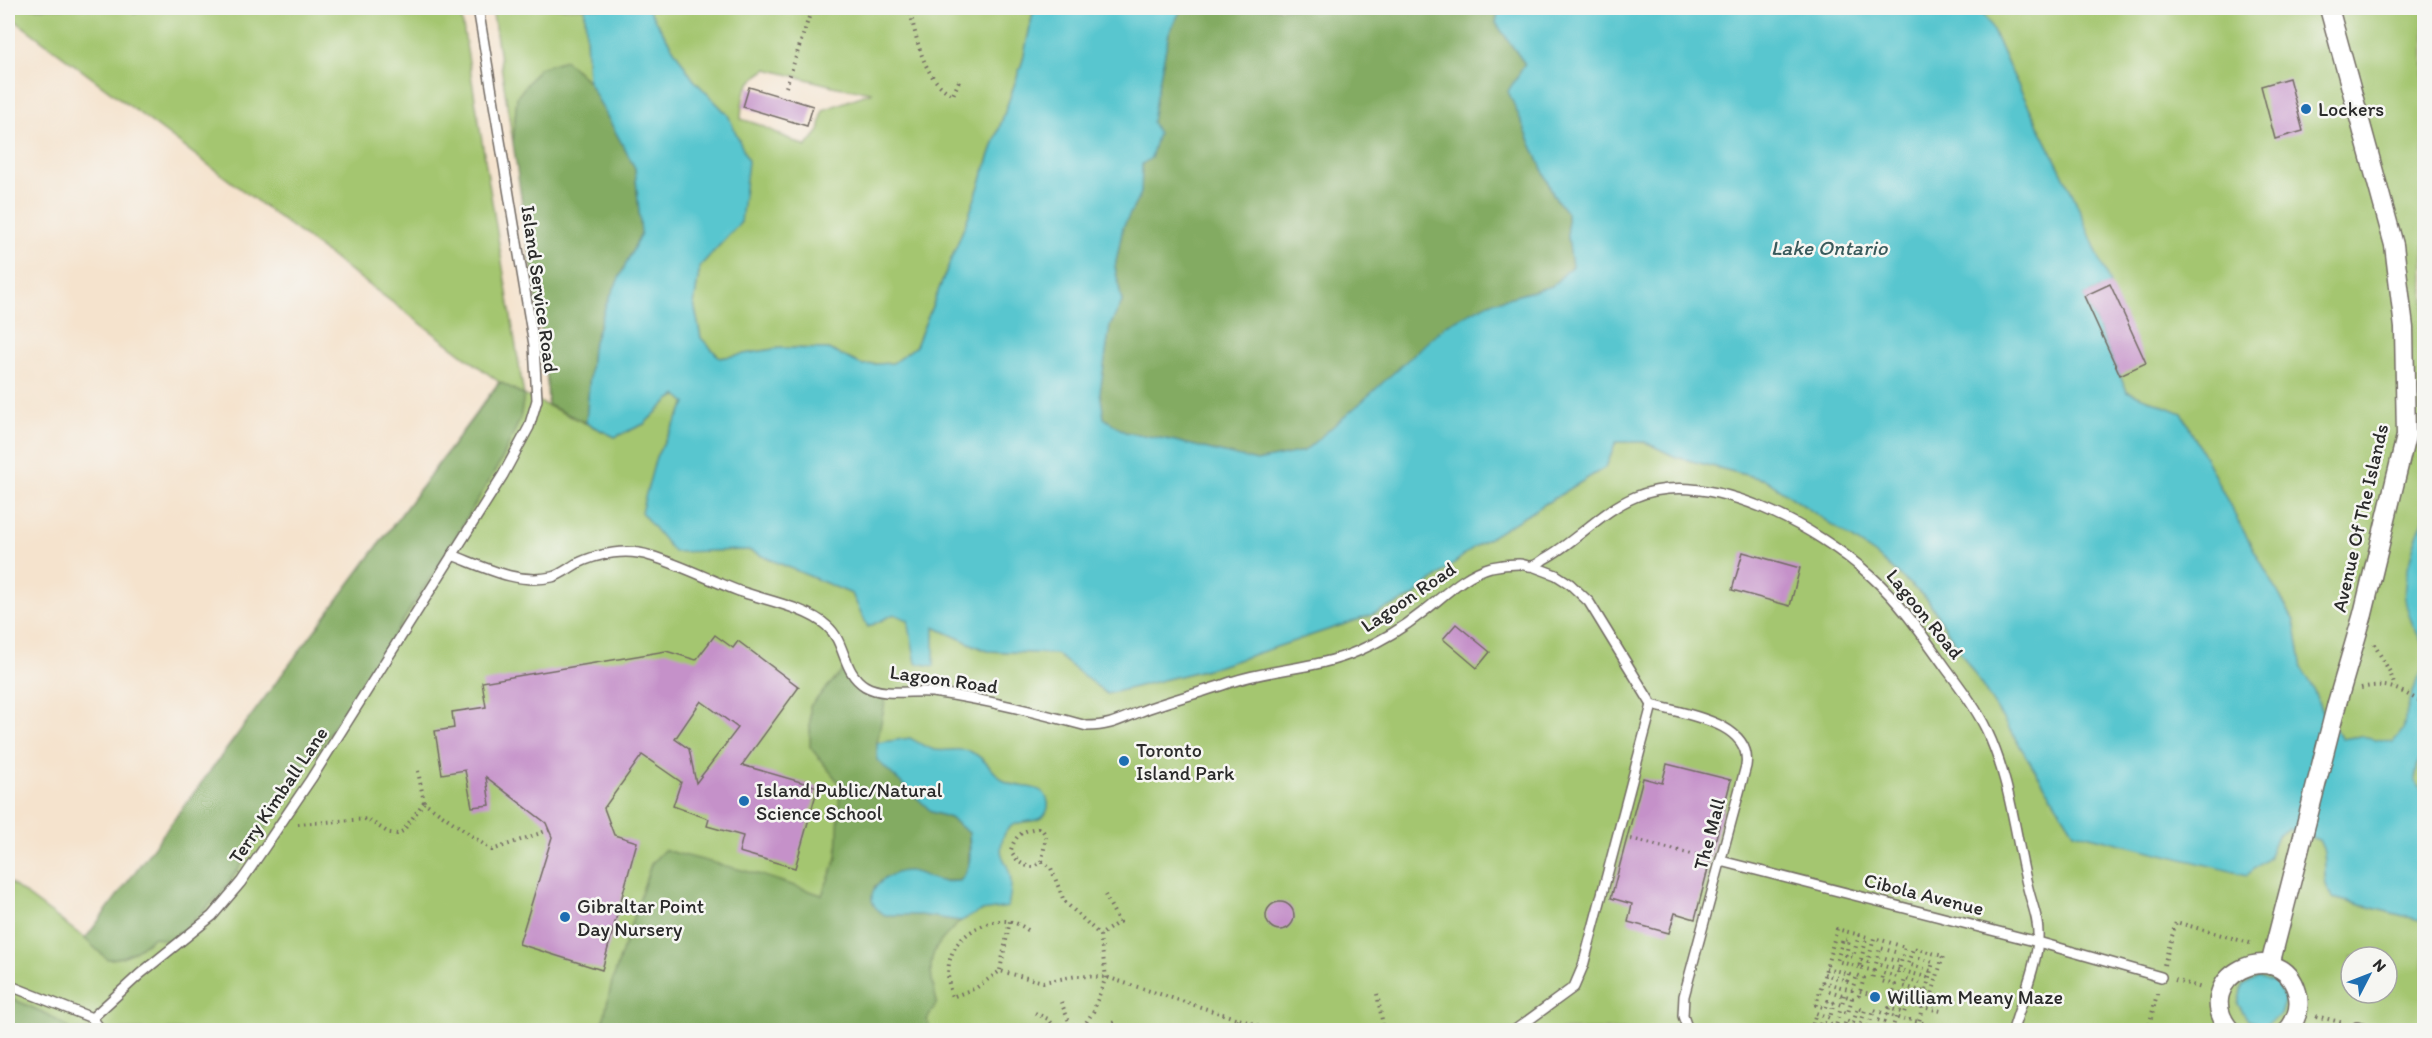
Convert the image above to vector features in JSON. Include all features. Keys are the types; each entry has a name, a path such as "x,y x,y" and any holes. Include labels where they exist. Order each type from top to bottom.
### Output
{"street":[{"name":"Avenue Of The Islands","path":"2272,958 2406,436 2404,328 2394,245 2329,8"},
{"path":"2230,1030 2222,1018 2219,1005 2226,981 2240,969 2272,958 2296,988 2299,999 2298,1011 2288,1030"}],"lane":[{"name":"Island Service Road","path":"452,555 503,475 529,427 537,400 534,345 478,8"},
{"name":"Lagoon Road","path":"452,555 506,575 528,579 554,576 602,554 629,552 650,555 804,613 827,625 839,640 846,663 854,676 866,686 889,692 930,692 980,700 1087,726 1103,726 1250,676 1331,662 1392,634 1465,580 1481,571 1499,566 1532,566 1561,550 1597,520 1631,498 1656,489 1692,489 1728,495 1762,507 1811,533 1845,555 1873,578 1909,618 1956,682 1987,730 1998,759 2013,815 2027,887 2038,918 2038,942 2013,1030"},
{"name":"Terry Kimball Lane","path":"92,1018 140,974 212,916 241,882 279,828 452,555"},
{"path":"1515,1030 1574,987 1583,966 1652,705 1589,602 1570,584 1556,575 1532,566"},
{"name":"The Mall","path":"1652,705 1726,728 1735,733 1744,745 1747,757 1684,996 1683,1016 1688,1030"},
{"name":"Cibola Avenue","path":"1721,861 2038,942 2161,977"},
{"path":"8,985 92,1018 101,1030"},
{"path":"2357,1027 2369,1030"}],"path":[{"path":"786,87 812,8"},
{"path":"909,8 932,77 942,89 953,95 960,79"},
{"path":"2362,614 2395,687"},
{"path":"2338,698 2373,685 2395,687 2424,703"},
{"path":"418,771 424,802 492,850 549,830"},
{"path":"279,828 310,822 367,819 389,833 397,834 403,831 424,802"},
{"path":"1038,828 1046,836 1042,861 1034,867 1029,867 1015,858 1011,850 1013,842 1026,830 1038,828"},
{"path":"1618,836 1721,861"},
{"path":"1042,861 1051,868 1064,901 1100,935 1106,977 1093,1012 1083,1027"},
{"path":"1100,935 1119,922 1105,895"},
{"path":"1010,921 1000,971 976,988 952,998 947,982 948,968 952,952 960,939 971,930 1002,920 1010,921 1019,924 1028,930"},
{"path":"2148,1030 2176,922 2272,958"},
{"path":"1844,995 1842,1005 1828,1000 1826,1008 1816,1005 1837,928 1867,937 1859,967"},
{"path":"1859,935 1853,957 1846,955 1850,940 1843,939 1837,961 1874,971 1872,980"},
{"path":"1861,960 1868,962 1874,938 1905,947 1897,977 1883,973 1881,981 1895,985 1891,1001"},
{"path":"1895,952 1880,948 1876,964 1930,978"},
{"path":"1920,983 1905,979 1904,986 1932,994 1943,956 1913,948 1908,964 1931,971"},
{"path":"1885,958 1901,962"},
{"path":"1918,1022 1934,962 1919,958"},
{"path":"1824,974 1847,981 1849,974 1826,968"},
{"path":"1000,971 1043,982 1077,976 1106,977 1273,1030"},
{"path":"1822,982 1852,990 1857,975 1864,978 1858,999"},
{"path":"2161,977 2221,992"},
{"path":"1818,1030 1821,1022 1835,1028 1840,1011 1848,1013 1852,998 1829,991"},
{"path":"1860,991 1876,996"},
{"path":"1377,994 1384,1030"},
{"path":"1887,1014 1889,1008 1904,1012 1909,996 1901,994 1899,1002"},
{"path":"1060,1002 1070,1024"},
{"path":"1811,1030 1816,1013 1830,1018 1834,1002"},
{"path":"1922,1007 1941,1011"},
{"path":"1842,1030 1846,1020 1853,1023 1858,1008 1865,1010 1858,1030"},
{"path":"1878,1030 1868,1028 1874,1010 1904,1020"},
{"path":"2298,1011 2357,1027"},
{"path":"1035,1013 1048,1018 1057,1030 1070,1024 1088,1030"},
{"path":"1892,1030 1896,1017"},
{"path":"1230,1030 1239,1018"},
{"path":"1102,1030 1117,1020"},
{"path":"1878,1020 1886,1022 1884,1030"},
{"path":"1901,1030 1902,1027 1908,1029 1910,1020 1926,1024 1924,1030"}],"green space":[{"name":"Toronto Island Park","path":"8,8 126,8 135,14 140,8 460,8 524,395 615,437 644,424 669,400 678,395 686,403 656,457 650,482 674,551 748,550 852,594 868,627 894,614 934,627 987,651 1056,654 1107,694 1219,666 1369,616 1412,597 1474,547 1606,467 1616,442 1645,442 1676,457 1766,480 1875,554 1928,600 2075,832 2268,858 2277,835 2288,829 2319,840 2324,852 2327,887 2333,898 2424,921 2424,1030 8,1030 8,881 86,939 499,382 8,15"},
{"path":"492,8 585,8 588,81 565,60 517,97 513,143"},
{"path":"646,8 1034,8 1023,60 969,215 916,346 893,363 862,365 828,349 780,348 720,358 701,338 694,304 700,266 741,222 728,115 693,79","holes":["767,69 837,87 872,92 823,110 819,131 806,147 760,125 741,119 742,102 749,84"]},
{"path":"1182,8 1499,8 1496,23 1525,64 1509,92 1554,196 1567,213 1572,266 1552,286 1489,303 1304,451 1257,461 1171,440 1125,432 1104,418 1100,392 1110,326 1122,302 1115,267 1123,227 1141,193 1142,164 1169,33"},
{"path":"1977,8 2424,8 2424,796 2361,736 2342,739 2321,710 2311,683 2302,670 2294,621 2239,523 2182,413 2127,391 2084,296 2109,283 2074,197 1989,22"},
{"path":"565,60 588,81 635,168 641,233 606,305 592,348 586,423 548,405 546,364 513,143 517,97 539,68"},
{"path":"500,382 524,395 520,419 502,459 438,566 367,677 222,893 170,942 154,937 127,955 107,959 85,939"},
{"path":"844,669 861,689 886,697 877,743 932,812 950,818 969,833 969,870 960,881 940,881 908,871 884,879 874,887 885,915 921,915 961,921 942,940 932,957 931,975 937,1002 927,1020 931,1030 601,1030 612,982 651,864 664,850 761,875 822,895 837,857 840,784 810,747 810,706"},
{"path":"8,997 49,1015 71,1030 8,1030"}],"water":[{"name":"Lake Ontario","path":"585,8 648,9 693,79 728,115 748,161 741,222 700,266 694,304 701,338 720,358 780,348 828,349 862,365 893,363 916,346 969,215 1023,60 1034,8 1182,8 1169,33 1156,97 1152,122 1158,133 1151,158 1142,164 1141,193 1123,227 1115,267 1122,302 1110,326 1100,392 1104,418 1125,432 1171,440 1257,461 1304,451 1446,325 1489,303 1552,286 1572,266 1567,213 1554,196 1508,91 1525,64 1496,23 1499,8 1977,8 1989,22 2074,197 2110,284 2084,296 2127,391 2182,413 2239,523 2294,621 2302,669 2311,683 2321,710 2342,739 2361,736 2393,742 2403,730 2417,680 2424,668 2424,752 2418,763 2415,779 2424,796 2424,921 2333,898 2327,887 2324,852 2319,840 2288,829 2277,835 2268,858 2247,875 2074,832 1928,600 1875,554 1766,480 1676,457 1645,442 1616,442 1606,467 1474,547 1412,597 1369,616 1219,666 1107,694 1056,654 987,651 934,627 934,666 916,663 908,620 894,614 868,627 852,594 748,550 674,552 641,512 656,457 686,403 677,395 644,424 615,437 586,423 592,348 606,305 641,233 635,168 588,81"},
{"path":"2424,519 2424,646 2410,617 2405,590 2410,558"},
{"path":"910,738 935,750 962,750 976,754 1006,782 1037,789 1046,797 1048,808 1043,817 1011,826 1002,841 1002,855 1011,880 1008,907 981,911 961,921 921,915 885,915 876,908 872,901 873,894 882,880 890,875 908,871 937,880 960,881 969,864 969,833 950,818 932,812 877,760 877,743"},
{"path":"2258,977 2275,983 2285,998 2280,1015 2265,1025 2248,1020 2238,1004 2242,986"}],"building":[{"path":"2289,78 2303,131 2275,139 2261,86"},
{"path":"749,87 813,106 807,126 743,107"},
{"path":"2110,284 2146,363 2120,375 2084,296"},
{"path":"1743,552 1800,568 1790,606 1732,590"},
{"path":"1456,624 1490,652 1477,668 1443,639"},
{"name":"Island Public/Natural Science School","path":"715,635 733,648 738,641 799,687 742,765 818,787 795,868 739,852 743,836 707,826 709,819 673,806 681,782 642,755 604,808 614,835 637,842 602,970 519,944 552,837 546,823 486,777 490,805 472,807 465,770 442,774 435,731 454,728 452,712 486,707 482,682 666,651 696,660","holes":["701,701 738,728 696,783 689,749 675,739"]},
{"path":"1667,764 1731,780 1695,919 1675,913 1669,933 1628,922 1632,904 1611,898 1643,778 1662,783"},
{"path":"1280,902 1290,906 1294,916 1290,926 1280,930 1270,926 1266,916 1270,906"}],"place":[{"name":"Lockers","path":"2306,109"},
{"name":"Toronto Island Park","path":"1124,761"},
{"name":"Island Public/Natural Science School","path":"744,801"},
{"name":"Gibraltar Point Day Nursery","path":"565,917"},
{"name":"William Meany Maze","path":"1875,997"}]}
